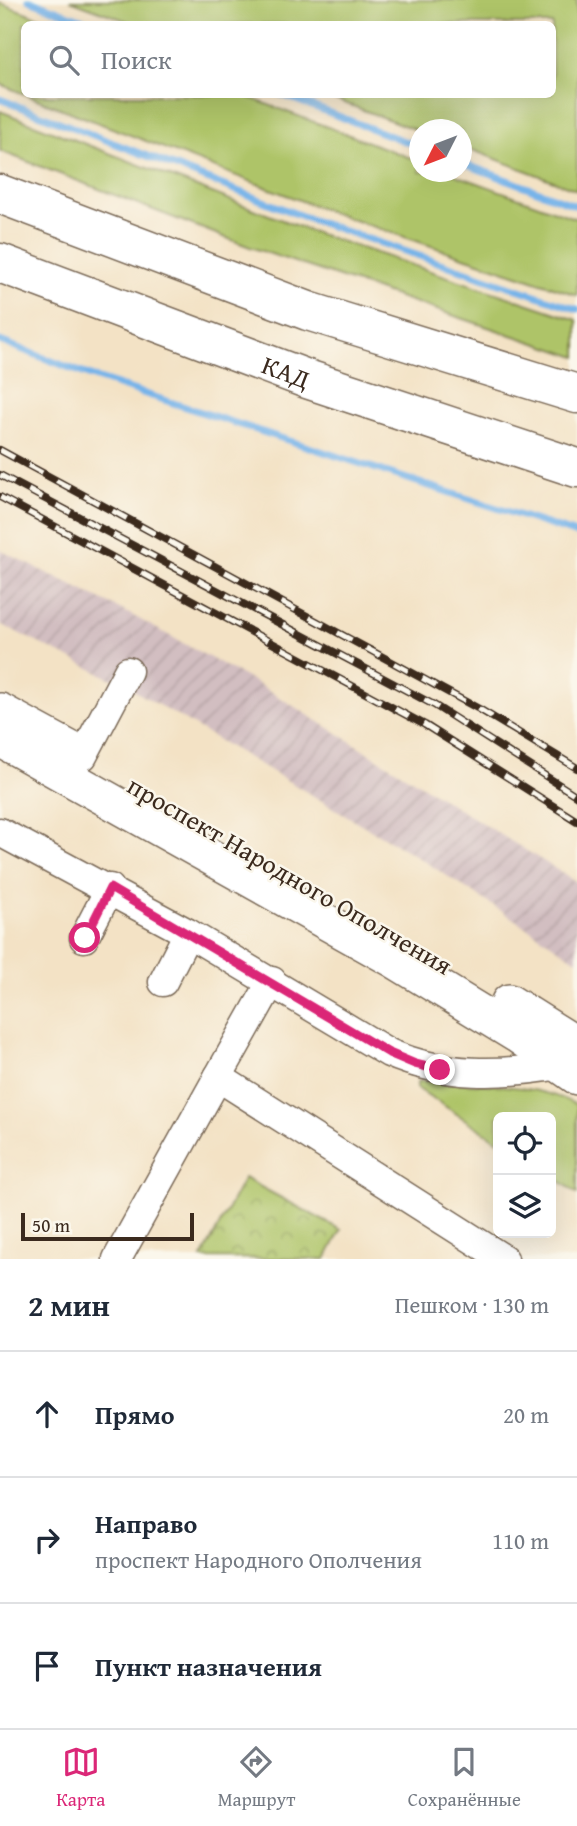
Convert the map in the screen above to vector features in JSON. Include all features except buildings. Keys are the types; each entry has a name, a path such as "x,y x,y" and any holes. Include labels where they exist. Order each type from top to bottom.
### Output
{"highway":[{"path":"0,194 308,310 577,394"},
{"name":"КАД","path":"0,263 307,379 577,468"}],"main road":[{"name":"проспект Народного Ополчения","path":"0,711 408,939 571,1062"},
{"name":"проспект Народного Ополчения","path":"0,739 571,1062"}],"street":[{"path":"83,756 128,671"},
{"path":"3,840 110,888 272,981 389,1053 415,1064 440,1070 513,1073 571,1062"},
{"path":"85,938 110,888"},
{"path":"163,982 188,933"},
{"path":"117,1259 272,981"},
{"path":"218,1077 492,1256"}],"shaded area":[{"path":"0,550 126,612 258,684 577,882 577,960 424,861 128,687 0,624"}],"green space":[{"path":"70,0 577,0 577,190 472,150 472,119 409,119 409,127 331,98 556,98 556,21 127,21"},
{"path":"0,3 49,21 21,21 21,93 0,84"},
{"path":"34,98 250,98 409,157 409,182 472,181 577,219 577,295 333,213"},
{"path":"0,111 313,232 577,320 577,357 250,247 0,151"},
{"path":"417,1082 521,1088 559,1097 577,1105 577,1193 556,1178 556,1112 493,1112 493,1138 417,1088"},
{"path":"244,1178 341,1230 326,1259 202,1258"}],"waterway":[{"path":"29,0 86,21"},
{"path":"291,98 409,143"},
{"path":"0,99 315,221 577,309"},
{"path":"472,167 577,206"},
{"path":"0,341 96,378 577,534"}],"railway":[{"path":"0,450 479,709 577,768"},
{"path":"0,475 434,705 577,796"},
{"path":"0,497 425,725 577,821"}],"route":[{"path":"85,938 110,888 272,981 389,1053 415,1064 440,1070"}]}
